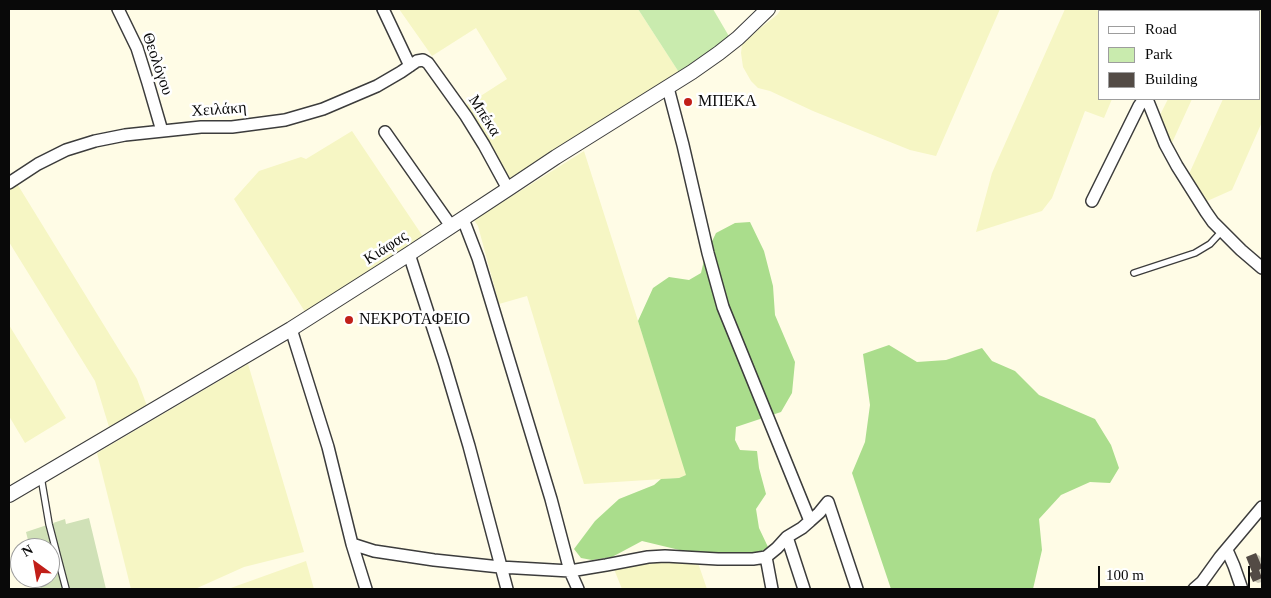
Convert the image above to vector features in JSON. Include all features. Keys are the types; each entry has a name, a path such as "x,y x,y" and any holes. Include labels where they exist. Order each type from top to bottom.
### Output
{"street":[{"name":"Θεολόγου","path":"118,9 137,48 162,131"},
{"path":"382,9 410,66"},
{"name":"Κιάφας","path":"9,495 291,330 556,157 668,88 738,38 768,9"},
{"name":"Χειλάκη","path":"9,183 38,164 66,150 95,140 162,131 201,127 232,127 285,120 323,109 355,96 377,86 420,60 428,63"},
{"name":"Μπέκα","path":"428,63 466,116 508,189"},
{"path":"668,88 723,307 810,521"},
{"path":"1092,201 1138,106 1144,100"},
{"path":"1145,100 1165,144 1206,212 1213,222 1262,268"},
{"path":"385,132 457,223 478,258 552,499 570,571 578,589"},
{"path":"409,254 469,446 507,589"},
{"path":"291,330 328,447 352,544 366,589"},
{"path":"352,544 374,551 434,560 500,567 570,571 648,557 753,560 766,556 777,548 787,537 802,528 819,513 828,502 857,589"},
{"path":"1194,589 1202,582 1262,507"},
{"path":"787,537 804,589"},
{"path":"1227,550 1242,589"},
{"path":"766,556 772,589"}],"lane":[{"path":"1134,273 1194,253 1210,244 1222,231"},
{"path":"41,477 49,524 66,589"}],"green space":[{"path":"399,9 638,9 680,74 512,181 465,106 507,79 476,28 432,56"},
{"path":"638,9 713,9 730,38 680,74"},
{"path":"781,9 1000,9 936,156 910,150 813,111 770,91 758,88 751,81 743,67 742,45 777,15"},
{"path":"1065,9 1107,9 1098,10 1098,100 1112,100 1104,118 1085,111 1052,198 1042,211 976,232 992,173"},
{"path":"1204,9 1262,9 1262,122 1232,190 1205,202 1189,174 1223,100 1261,100 1261,10"},
{"path":"1168,100 1192,100 1171,145 1160,115"},
{"path":"352,131 424,238 307,315 234,199 259,171 301,157 306,159"},
{"path":"584,151 687,475 679,478 584,484 527,296 499,304 478,226 474,220"},
{"path":"16,182 137,379 147,406 109,427 95,381 9,242 9,188"},
{"path":"750,222 764,251 773,286 775,315 795,362 792,393 781,412 736,427 735,440 740,450 757,451 759,468 766,494 756,509 759,528 768,547 759,553 735,556 692,553 642,541 612,557 592,560 581,558 574,549 595,521 619,499 654,485 661,479 679,478 686,475 638,321 653,288 669,277 689,280 701,273 705,256 716,233 735,223"},
{"path":"9,325 66,418 25,443 9,416"},
{"path":"889,345 917,362 946,360 982,348 992,361 1015,371 1039,395 1095,419 1111,445 1119,468 1110,483 1090,482 1061,495 1039,519 1042,550 1033,589 891,589 852,473 865,442 870,405 863,354"},
{"path":"248,364 304,552 244,567 195,589 131,589 97,453"},
{"path":"89,518 106,589 41,589 60,588 60,538 28,538 26,532 65,519 66,524"},
{"path":"651,560 697,560 707,589 622,589 614,569"},
{"path":"306,561 314,589 228,589"}],"building":[{"path":"1256,553 1262,567 1259,570 1262,578 1253,582 1249,573 1252,572 1246,557"}],"place":[{"name":"ΜΠΕΚΑ","path":"688,102"},
{"name":"ΝΕΚΡΟΤΑΦΕΙΟ","path":"349,320"}]}
